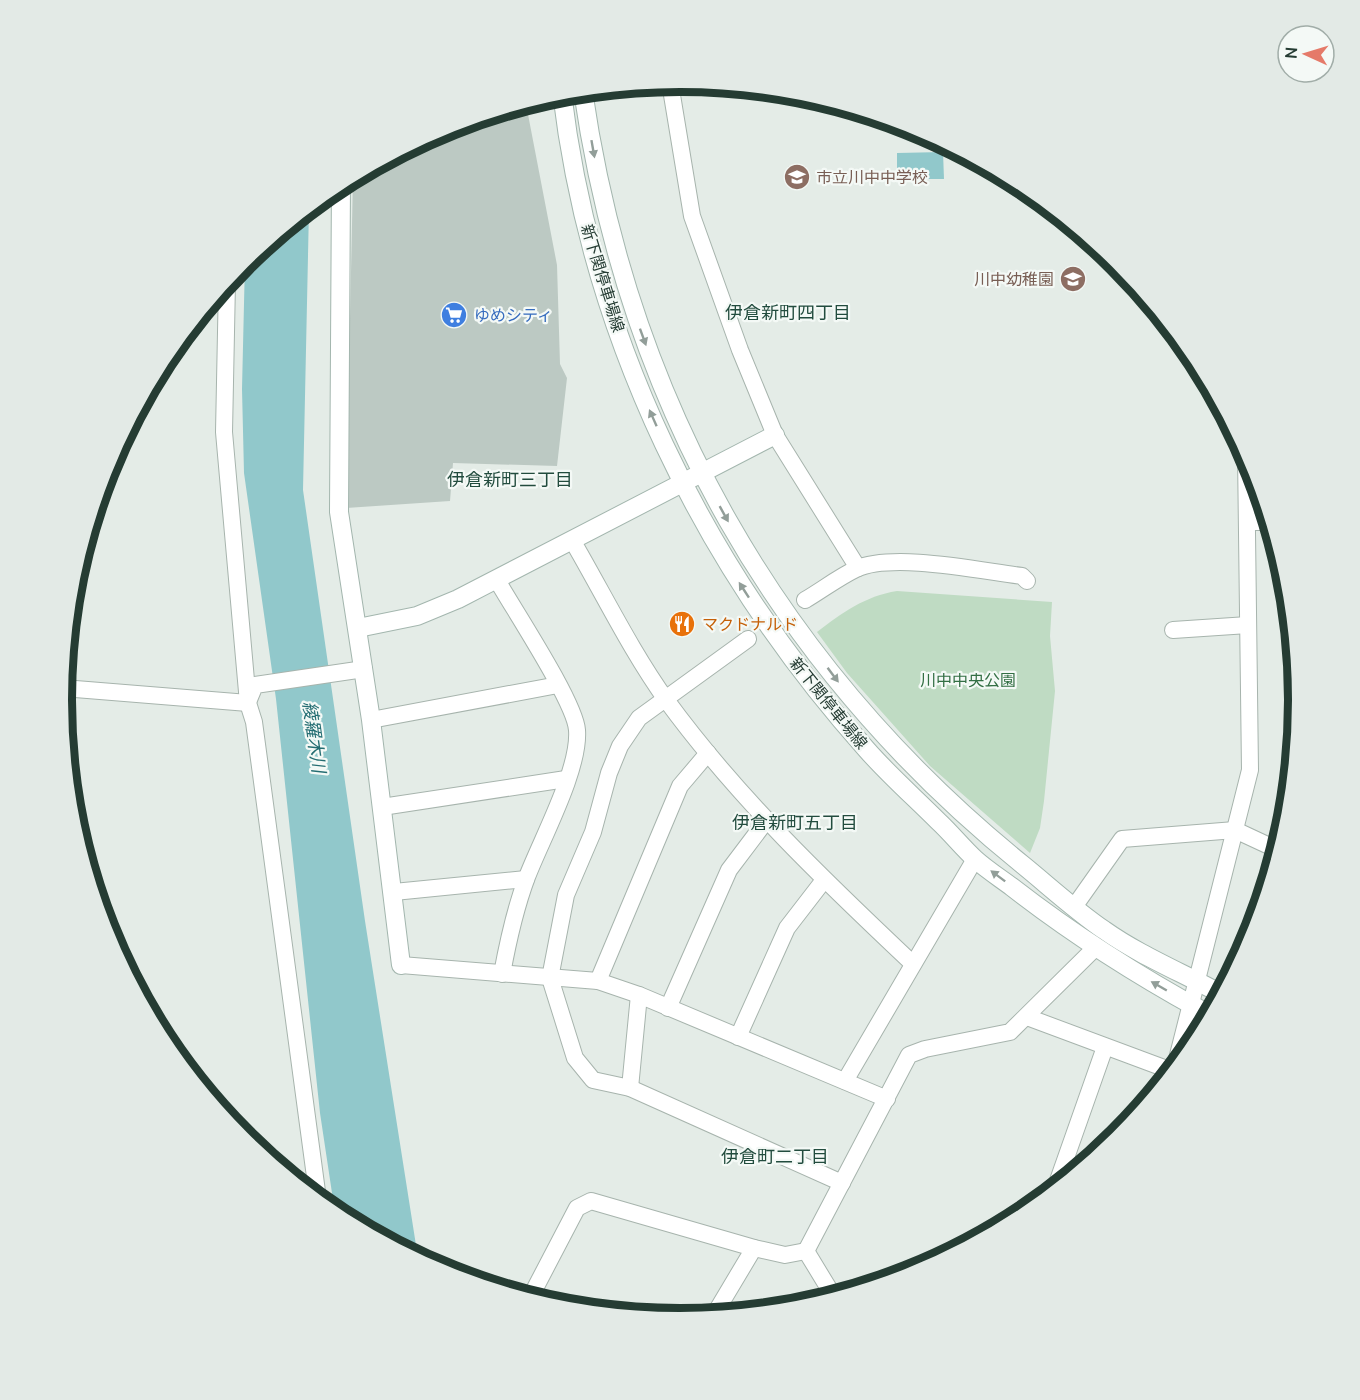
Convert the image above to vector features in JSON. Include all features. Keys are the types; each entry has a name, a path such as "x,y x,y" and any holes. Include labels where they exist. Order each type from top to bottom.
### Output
{"main road":[{"name":"新下関停車場線","path":"585,100 600,191 614,251 657,373 701,472 748,556 795,626 882,734 957,810 1106,932 1214,990"},
{"name":"新下関停車場線","path":"564,103 585,218 600,275 641,392 681,482 719,551 788,652 868,751 975,859 1094,949 1203,1011"},
{"path":"341,195 339,512 371,720 394,892 401,965"},
{"path":"358,628 417,616 497,580 681,482 776,435"}],"street":[{"path":"672,92 692,216 711,274 776,435 858,568"},
{"path":"227,295 224,432 248,703 254,722 316,1187"},
{"path":"1180,1046 1250,770 1246,479"},
{"path":"1247,522 1261,522"},
{"path":"572,540 666,699 708,753 766,821 824,880 913,964"},
{"path":"805,600 858,568 890,563 936,565 1022,576 1027,581"},
{"path":"497,580 569,703 577,729 574,757 526,879 509,932 502,974"},
{"path":"1173,630 1248,625"},
{"path":"748,639 639,718 620,746 609,773 593,832 566,895 550,978 575,1058 593,1080 630,1088 842,1183"},
{"path":"248,703 255,685 364,669"},
{"path":"371,720 558,685"},
{"path":"72,689 248,703"},
{"path":"598,981 680,786 708,753"},
{"path":"382,807 566,779"},
{"path":"668,1008 729,870 766,821"},
{"path":"1074,907 1122,839 1235,830 1270,846"},
{"path":"845,1081 975,859"},
{"path":"394,892 526,879"},
{"path":"738,1037 787,928 824,880"},
{"path":"806,1251 909,1055 925,1049 1010,1032 1094,949"},
{"path":"401,965 598,981 639,995 887,1099"},
{"path":"630,1088 639,995"},
{"path":"1027,1017 1164,1068"},
{"path":"1059,1175 1105,1047"},
{"path":"534,1290 577,1208 584,1202 609,1204 754,1248 786,1255 806,1251"},
{"path":"719,1307 754,1248"},
{"path":"806,1251 829,1289"}],"green space":[{"name":"川中中央公園","path":"897,591 1052,602 1050,636 1055,691 1040,828 1030,853 930,766 847,673 817,632 864,601"}],"water":[{"path":"943,152 944,179 897,179 897,153"},
{"name":"綾羅木川","path":"309,219 303,490 365,921 416,1248 376,1227 333,1199 320,1113 276,699 244,473 242,389 245,276"}],"building":[{"name":"ゆめシティ","path":"528,112 557,265 560,364 567,378 557,466 453,463 450,501 346,508 353,187 376,173 447,138"}],"place":[{"name":"市立川中中学校","path":"797,177"},
{"name":"川中幼稚園","path":"1073,279"},
{"name":"ゆめシティ","path":"454,315"},
{"name":"マクドナルド","path":"682,624"}],"district":[{"name":"伊倉新町四丁目","path":"788,312"},
{"name":"伊倉新町三丁目","path":"510,479"},
{"name":"伊倉新町五丁目","path":"795,822"},
{"name":"伊倉町二丁目","path":"775,1156"}]}
